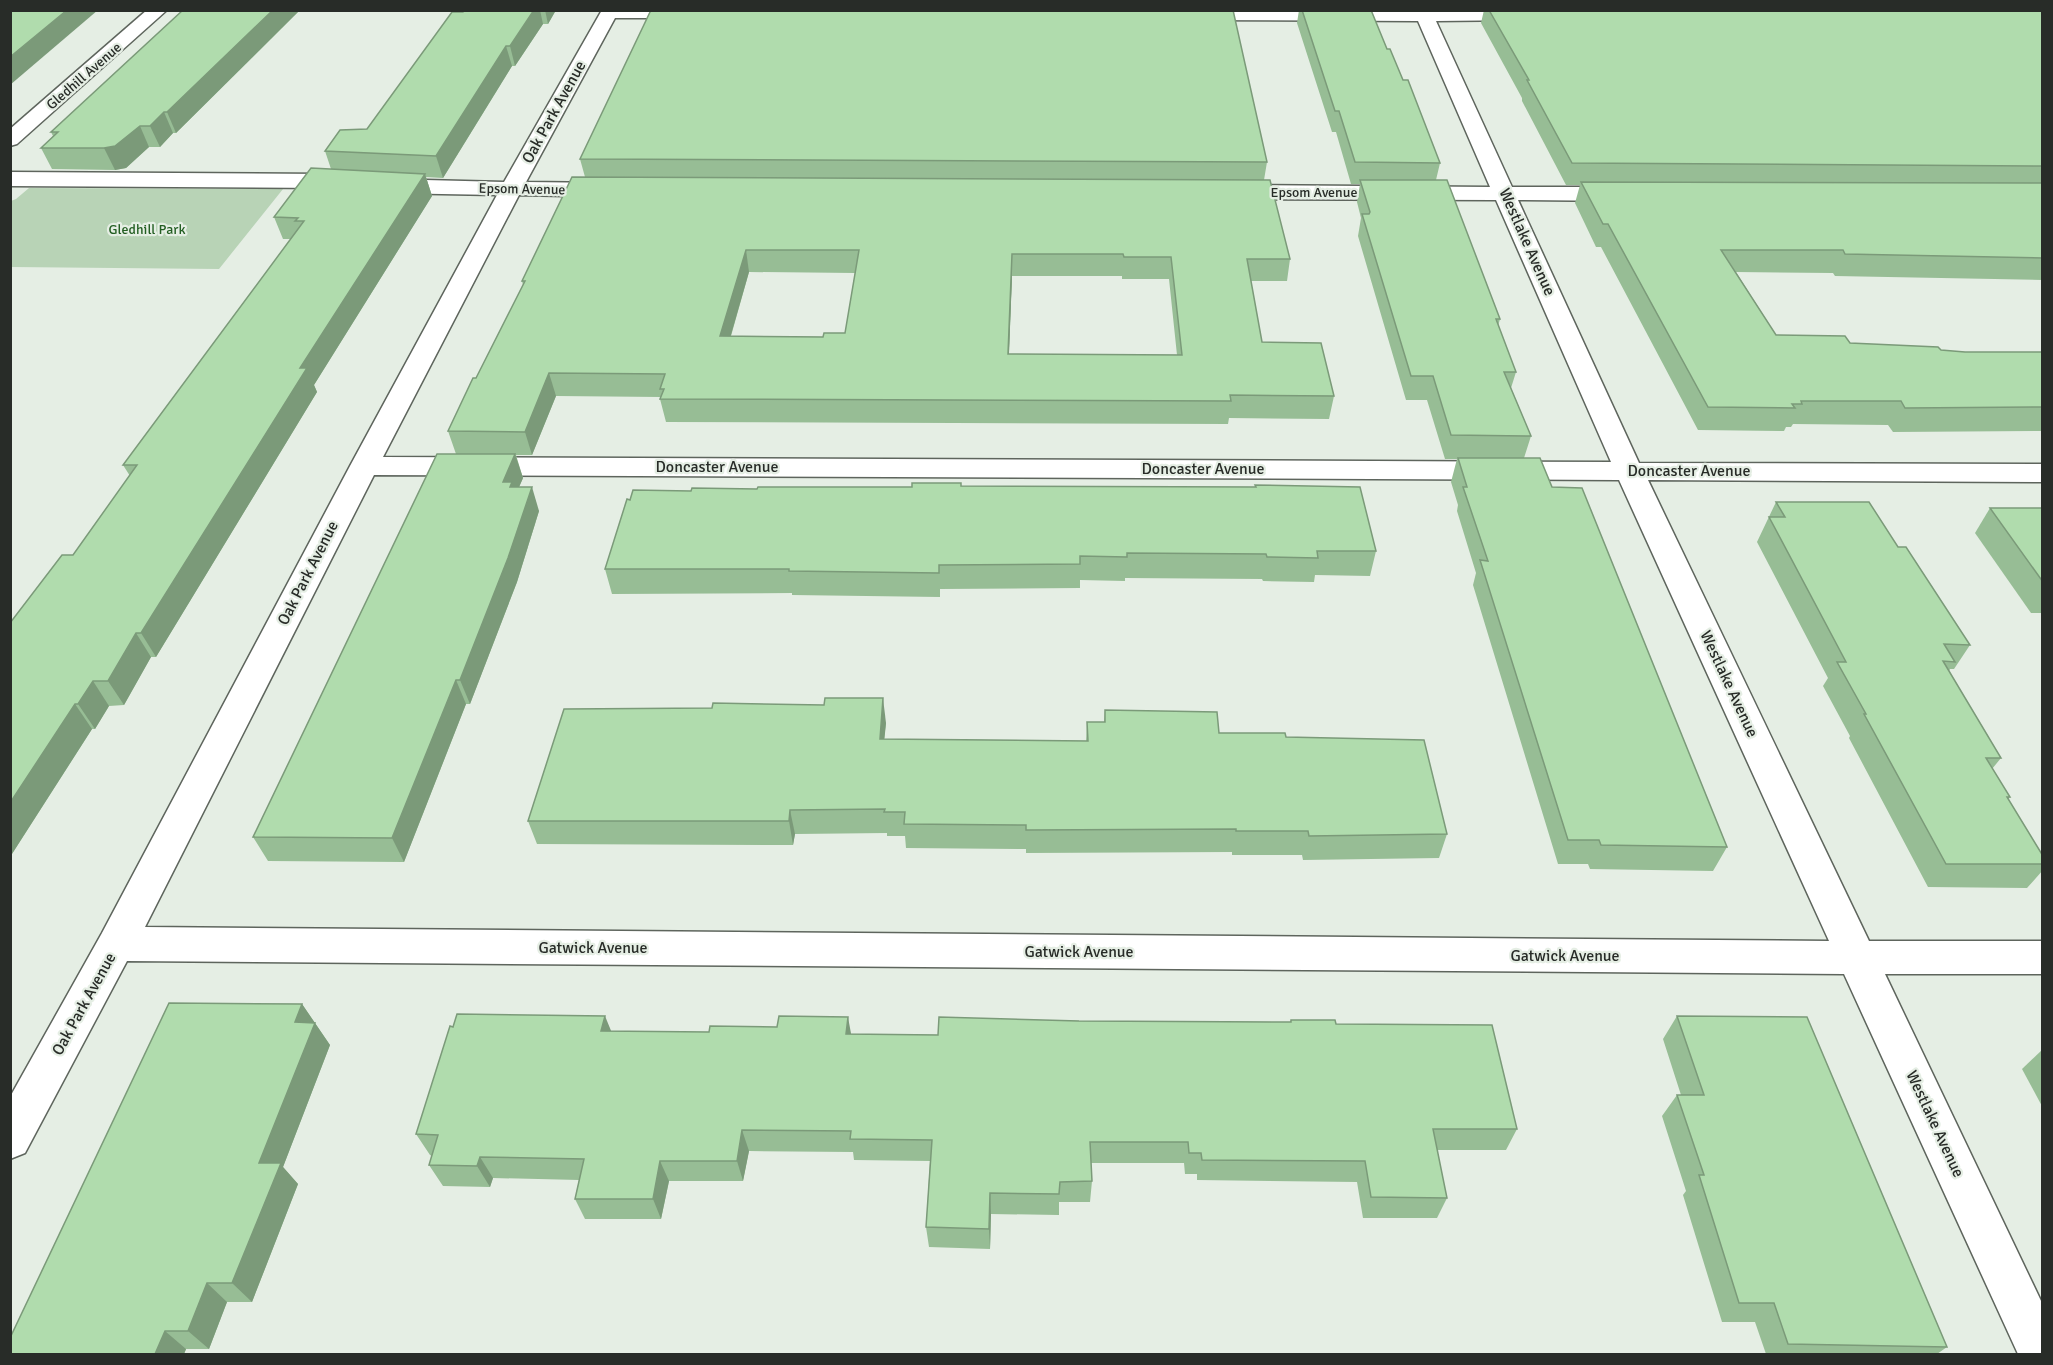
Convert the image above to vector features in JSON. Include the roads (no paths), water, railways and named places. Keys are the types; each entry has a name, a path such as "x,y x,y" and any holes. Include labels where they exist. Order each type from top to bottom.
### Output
{"street":[{"name":"Gledhill Avenue","path":"10,140 158,10"},
{"path":"611,12 708,13"},
{"name":"Oak Park Avenue","path":"10,1139 116,945 364,466 512,189 611,12"},
{"path":"1175,15 1423,13 1544,16"},
{"name":"Westlake Avenue","path":"1423,13 1629,471 2042,1354"},
{"name":"Epsom Avenue","path":"10,179 325,181 386,186 628,190"},
{"name":"Epsom Avenue","path":"1202,192 1651,194"},
{"name":"Doncaster Avenue","path":"364,466 2043,473"},
{"name":"Gatwick Avenue","path":"116,945 156,942 1858,958 2043,957"}],"park label":[{"name":"Gledhill Park","path":"147,229"}]}
